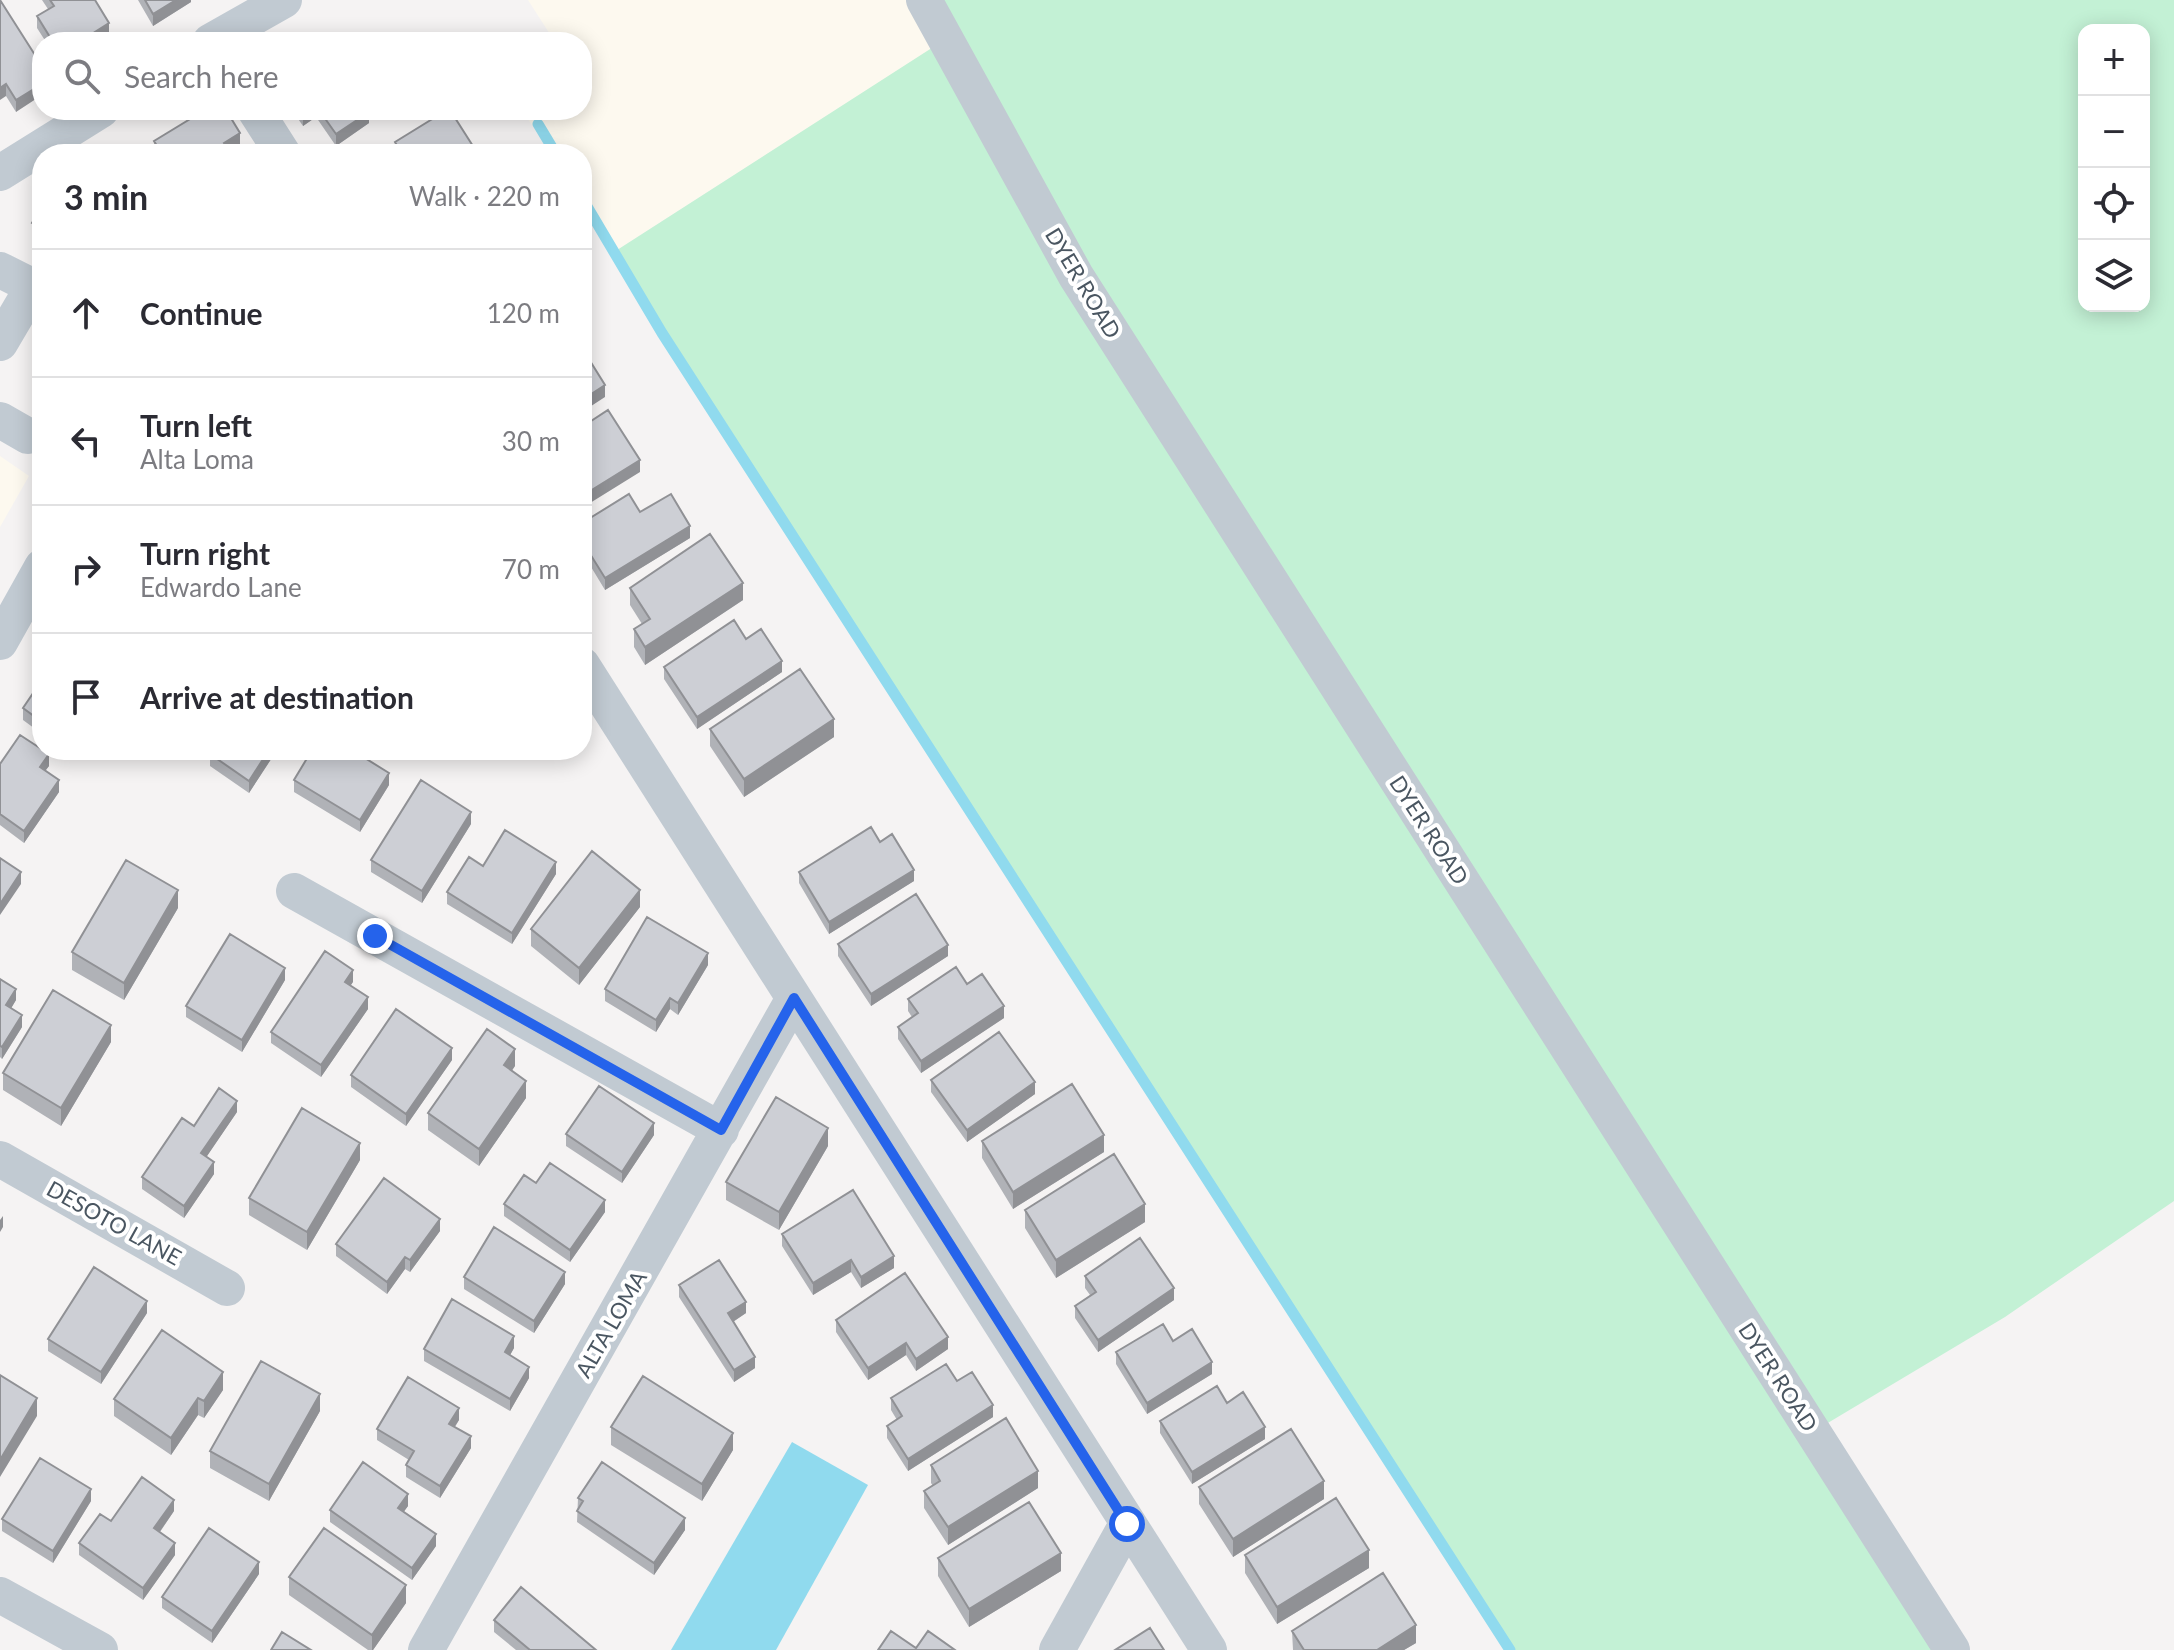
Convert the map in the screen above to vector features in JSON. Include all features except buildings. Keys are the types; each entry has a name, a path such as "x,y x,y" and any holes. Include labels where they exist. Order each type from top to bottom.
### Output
{"street":[{"path":"228,32 284,0"},
{"name":"DYER ROAD","path":"924,0 1076,276 1952,1650"},
{"path":"46,144 85,120"},
{"path":"261,120 277,144"},
{"path":"0,173 32,153"},
{"path":"0,270 32,286"},
{"path":"0,343 32,296"},
{"path":"0,642 32,585"},
{"path":"592,681 1209,1650"},
{"path":"294,891 721,1130"},
{"name":"ALTA LOMA","path":"426,1650 794,998"},
{"name":"DESOTO LANE","path":"0,1159 227,1288"},
{"path":"1057,1650 1127,1524"},
{"path":"0,1595 100,1650"}],"shaded area":[{"path":"528,0 934,0 953,35 614,252 592,218 592,144 544,144 529,120 592,120 592,32 549,32"},
{"path":"0,456 29,476 0,527"}],"green space":[{"path":"934,0 2174,0 2174,1201 2005,1317 1806,1436 1947,1650 1513,1650 614,252 952,35"}],"water":[{"path":"792,1442 868,1485 776,1650 671,1650"}],"waterway":[{"path":"538,124 550,144"},
{"path":"592,215 662,333 1510,1650"}],"route":[{"path":"375,936 721,1130 794,998 1127,1524"}]}
